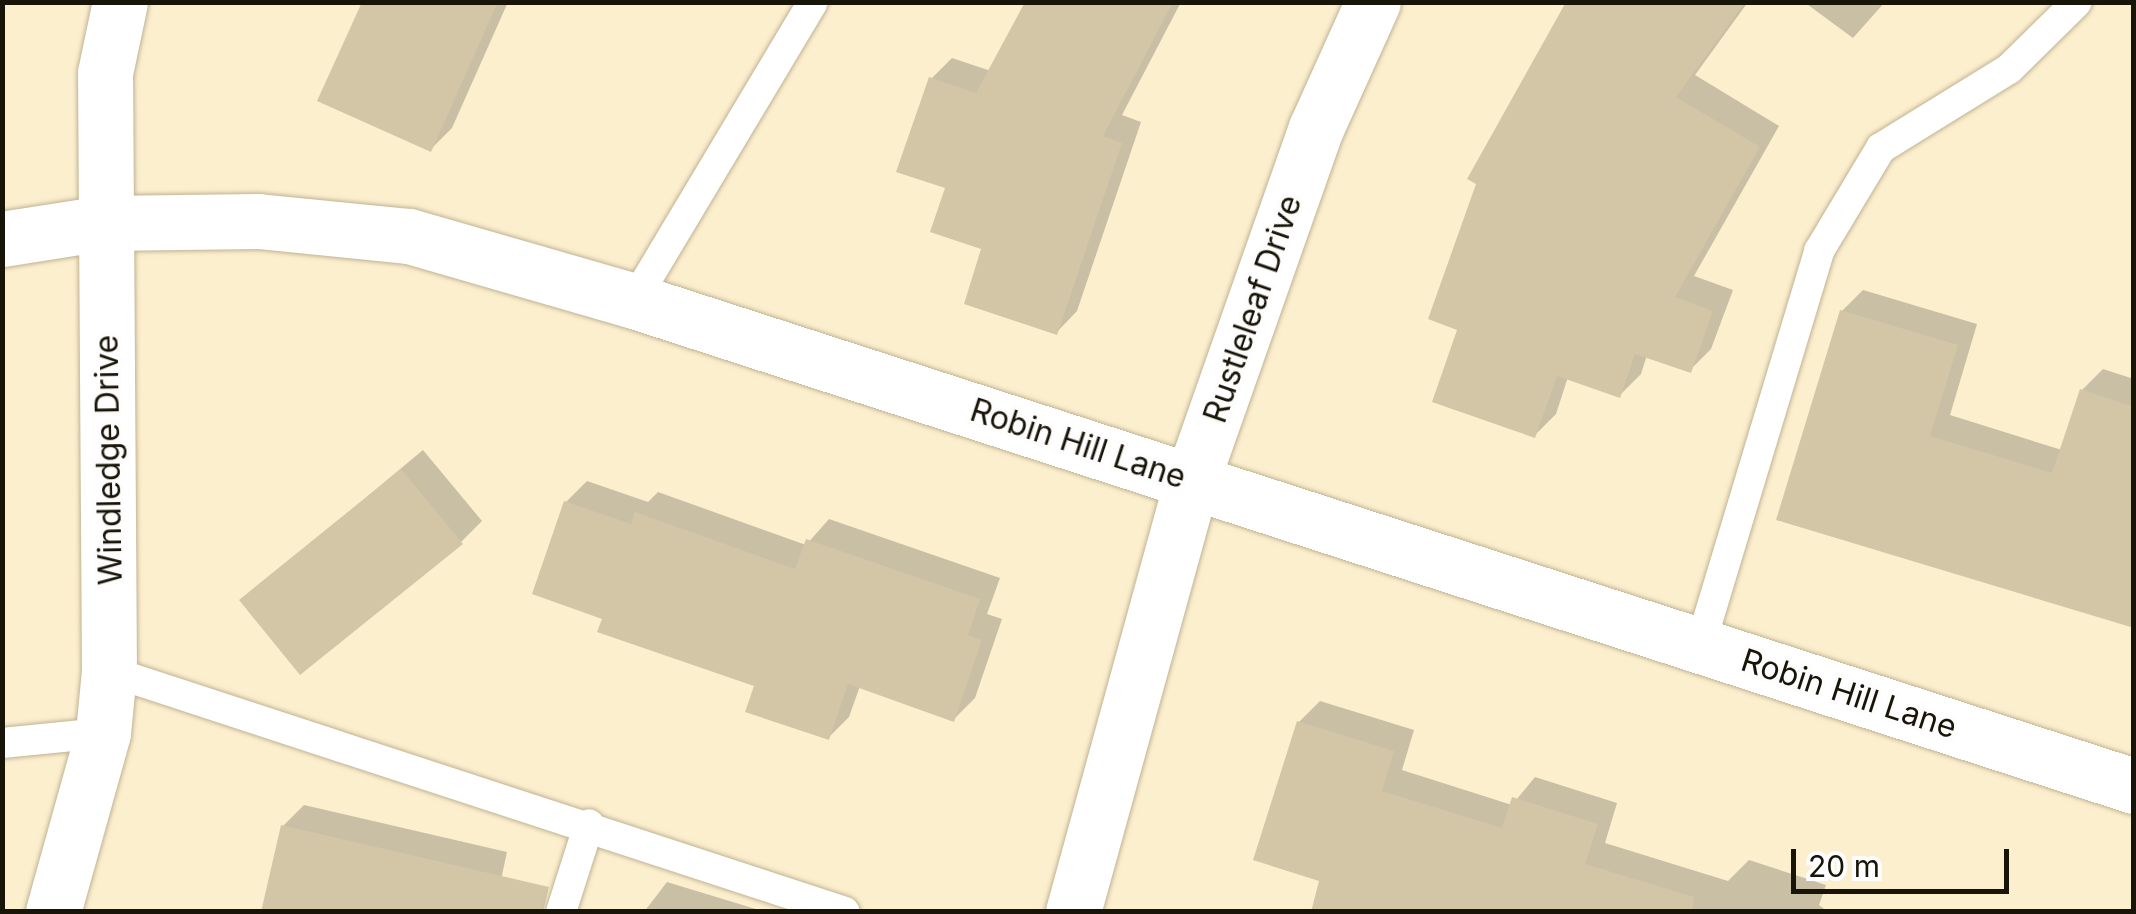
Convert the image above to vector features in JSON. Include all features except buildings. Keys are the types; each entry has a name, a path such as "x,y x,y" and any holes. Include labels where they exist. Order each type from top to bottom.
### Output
{"street":[{"name":"Windledge Drive","path":"52,912 104,732 109,672 102,223 105,73 120,2"},
{"name":"Rustleleaf Drive","path":"1073,912 1192,480 1316,128 1373,2"},
{"name":"Robin Hill Lane","path":"2,239 102,223 258,221 409,236 634,301 2134,786"}],"lane":[{"path":"634,301 813,2"},
{"path":"1700,646 1819,251 1881,148 2008,69 2077,2"},
{"path":"109,672 590,824 845,912"},
{"path":"2,743 104,732"},
{"path":"561,912 590,824"}]}
